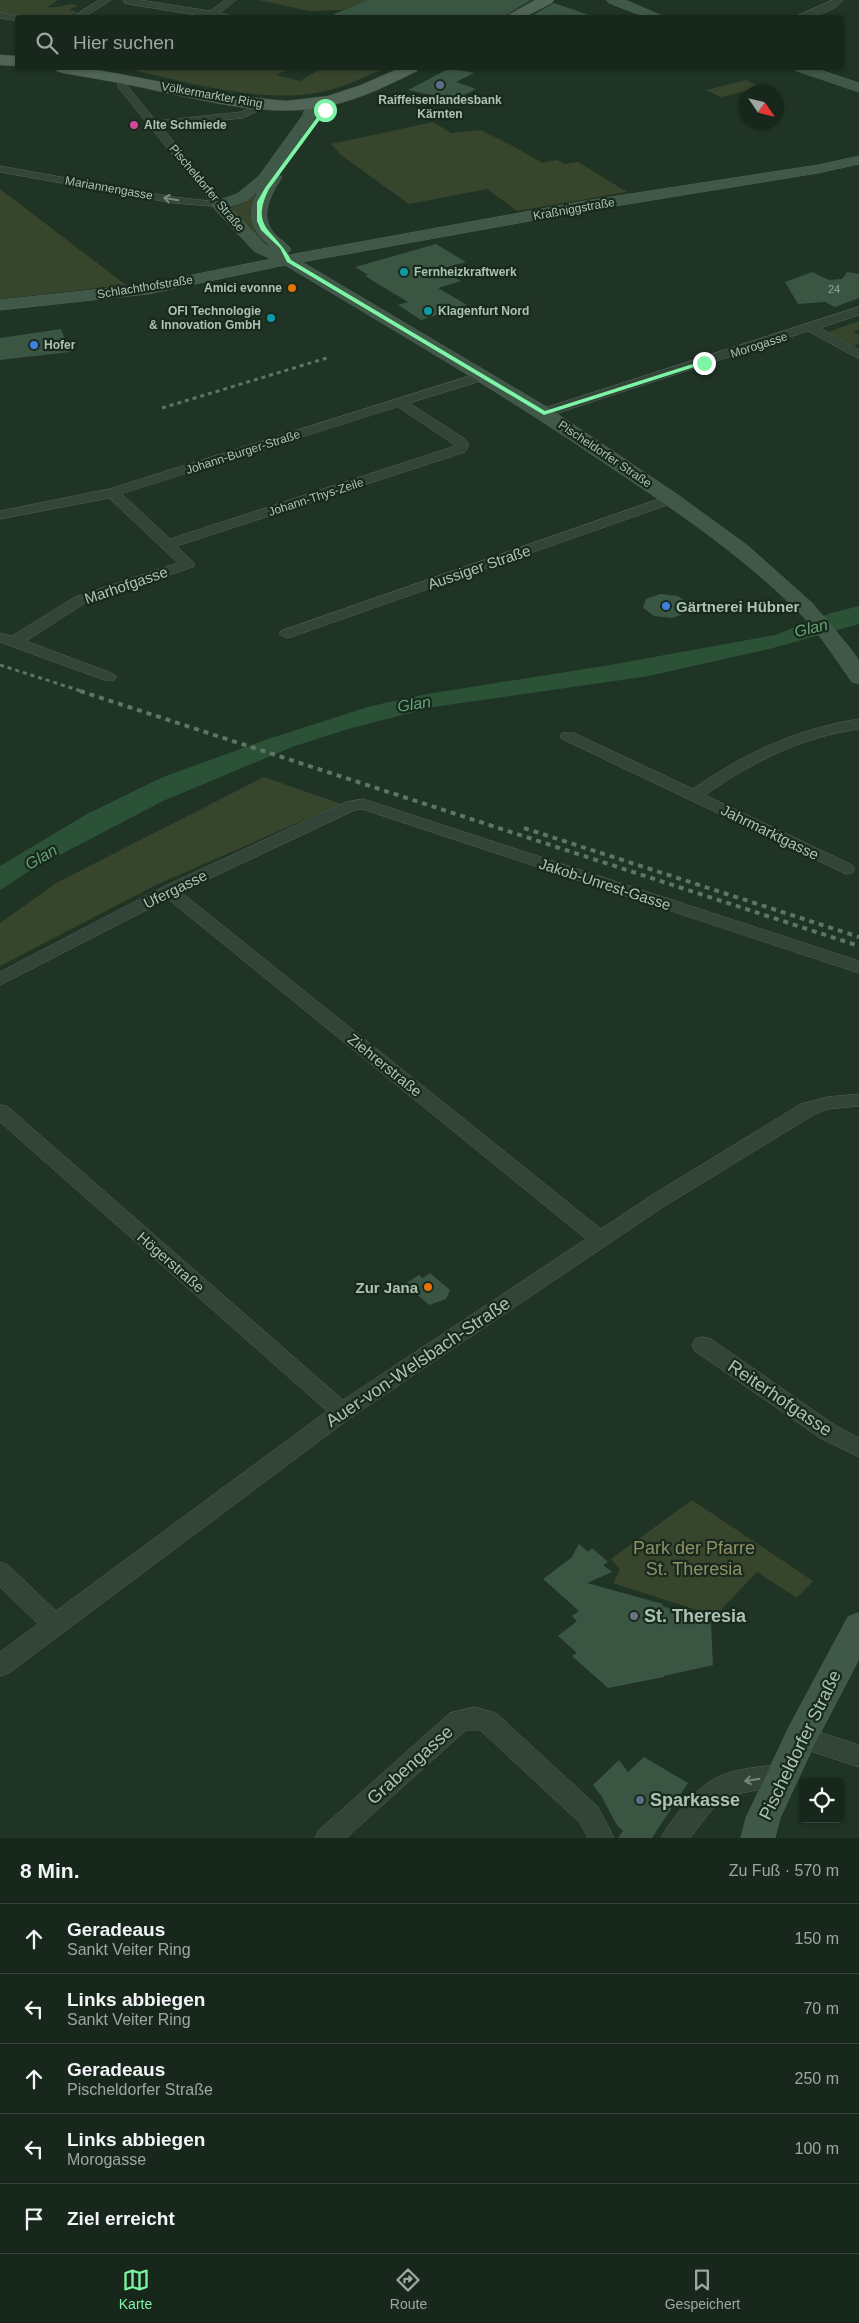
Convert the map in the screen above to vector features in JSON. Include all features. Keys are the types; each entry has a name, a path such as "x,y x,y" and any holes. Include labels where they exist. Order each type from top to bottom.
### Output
{"main road":[{"path":"516,15 547,0"},
{"path":"613,0 653,15"},
{"name":"Völkermarkter Ring","path":"74,70 262,104 313,100"},
{"name":"Völkermarkter Ring","path":"112,70 241,95 313,100"},
{"path":"313,100 344,90 387,70"},
{"path":"313,100 366,89 407,70"},
{"path":"808,70 859,88"},
{"name":"Völkermarkter Ring","path":"127,80 152,77"},
{"path":"219,205 242,197 264,179 310,115 313,100"},
{"path":"285,254 264,230 259,221 260,202 266,189 325,110 325,107 313,100"},
{"name":"Kraßniggstraße","path":"285,254 818,169 859,160"},
{"name":"Pischeldorfer Straße","path":"219,205 260,248 285,254 544,413 671,499 758,564 805,607 837,645 859,678"},
{"name":"Schlachthofstraße","path":"0,305 148,289 285,254"},
{"name":"Pischeldorfer Straße","path":"758,1838 763,1818 801,1737 859,1627"}],"street":[{"path":"80,15 106,0"},
{"path":"212,14 231,0"},
{"path":"804,15 835,4 838,0"},
{"path":"128,1 218,15"},
{"path":"0,15 15,18"},
{"name":"Pischeldorfer Straße","path":"127,80 122,83 123,88 219,205"},
{"path":"154,124 243,115 262,104"},
{"name":"Mariannengasse","path":"0,169 173,200 219,205"},
{"name":"Morogasse","path":"544,413 859,311"},
{"path":"811,328 859,355"},
{"name":"Johann-Burger-Straße","path":"0,515 112,494 483,376"},
{"name":"Johann-Thys-Zeile","path":"165,544 184,540 460,449 462,446 460,442 400,403"},
{"path":"112,494 142,519 165,544"},
{"name":"Aussiger Straße","path":"286,634 671,499"},
{"name":"Marhofgasse","path":"7,639 80,600 188,564 165,544"},
{"path":"7,639 109,677"},
{"path":"694,796 728,771 768,752 811,735 859,724"},
{"name":"Jahrmarktgasse","path":"568,736 846,869"},
{"name":"Jakob-Unrest-Gasse","path":"352,805 363,804 859,967"},
{"name":"Ufergasse","path":"0,978 169,891 352,805"},
{"name":"Ziehrerstraße","path":"169,891 600,1239"},
{"name":"Auer-von-Welsbach-Straße","path":"0,1666 342,1412 656,1202 808,1109 827,1104 859,1100"},
{"name":"Högerstraße","path":"0,1111 342,1412"},
{"name":"Reiterhofgasse","path":"703,1345 828,1432 859,1448"},
{"path":"0,1572 55,1625"},
{"name":"Grabengasse","path":"328,1838 459,1721 475,1718 487,1721 588,1815 601,1838"},
{"path":"801,1737 859,1756"},
{"path":"674,1838 718,1788 735,1782 783,1775"}],"green space":[{"path":"0,0 58,0 47,7 78,5 69,10 78,12 71,15 15,15 0,13"},
{"path":"259,0 367,0 342,10 309,11"},
{"path":"132,70 286,70 276,75 300,81 319,70 380,70 334,89 293,95 244,93"},
{"path":"746,80 757,85 739,85 739,92 721,97 706,90"},
{"path":"433,122 451,133 481,130 542,163 557,160 565,164 578,162 627,192 517,211 487,189 409,204 341,155 331,144"},
{"path":"0,189 126,285 0,299"},
{"path":"254,194 256,195 252,206 252,222 272,248 252,233 231,211 231,208"},
{"path":"859,321 859,330 853,332 859,335 859,344 854,346 828,332"},
{"path":"264,777 341,804 156,885 0,966 0,923 56,883"},
{"name":"Park der Pfarre St. Theresia","path":"692,1500 813,1581 797,1598 757,1572 715,1616 613,1583 620,1570 611,1559"}],"water":[{"name":"Glan","path":"859,606 859,624 773,648 649,676 433,707 348,729 292,747 163,801 31,870 0,890 0,866 87,814 163,777 268,739 371,706 427,694 610,665 775,635 831,613"}],"building":[{"path":"367,0 531,0 506,15 332,15"},
{"path":"554,3 589,15 533,15"},
{"name":"Raiffeisenlandesbank Kärnten","path":"446,70 474,73 456,82 476,89 454,100 408,90"},
{"name":"Fernheizkraftwerk","path":"436,244 466,262 440,269 461,281 438,288 467,305 421,320 398,305 408,302 365,276 368,275 355,267"},
{"path":"812,272 829,280 842,279 847,272 859,274 859,298 835,307 825,302 798,304 785,282"},
{"name":"Hofer","path":"61,329 70,352 0,360 0,338"},
{"name":"Gärtnerei Hübner","path":"660,594 678,596 689,604 686,613 672,618 654,616 643,608 646,599"},
{"name":"Zur Jana","path":"430,1273 450,1290 446,1299 429,1305 405,1284 419,1275 423,1278"},
{"name":"St. Theresia","path":"579,1544 588,1552 592,1548 608,1562 603,1565 612,1572 587,1583 663,1604 662,1606 711,1622 713,1665 608,1688 572,1656 577,1653 558,1636 577,1621 572,1616 579,1611 543,1579 571,1558"},
{"name":"Sparkasse","path":"644,1757 688,1783 652,1838 618,1838 623,1831 616,1824 602,1797 593,1785 619,1760 628,1772"}],"railway":[{"path":"162,408 330,357"},
{"path":"0,665 84,692"},
{"path":"80,691 859,946"},
{"path":"524,828 859,937"}],"place":[{"name":"Raiffeisenlandesbank Kärnten","path":"440,85"},
{"name":"Alte Schmiede","path":"134,125"},
{"name":"Fernheizkraftwerk","path":"404,272"},
{"name":"Amici evonne","path":"292,288"},
{"name":"Klagenfurt Nord","path":"428,311"},
{"name":"OFI Technologie & Innovation GmbH","path":"271,318"},
{"name":"Hofer","path":"34,345"},
{"name":"Gärtnerei Hübner","path":"666,606"},
{"name":"Zur Jana","path":"428,1287"},
{"name":"St. Theresia","path":"634,1616"},
{"name":"Sparkasse","path":"640,1800"}],"route":[{"path":"325,110 266,189 258,210 259,221 264,230 282,248 289,260 302,270 544,413 704,363"}]}
